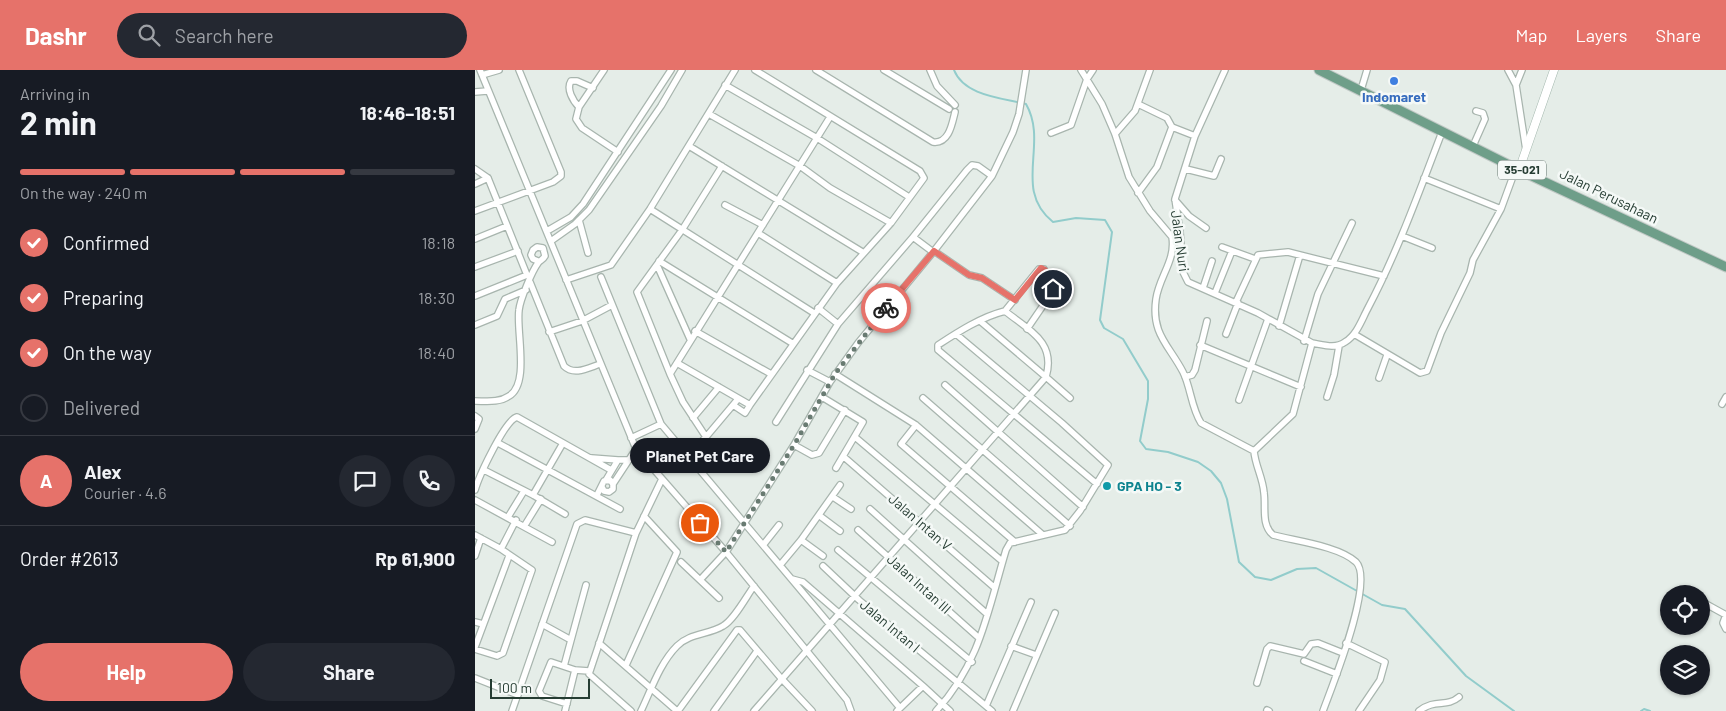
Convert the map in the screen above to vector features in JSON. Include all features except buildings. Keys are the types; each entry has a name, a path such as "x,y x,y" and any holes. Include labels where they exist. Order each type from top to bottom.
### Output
{"main road":[{"name":"Jalan Perusahaan","path":"1319,70 1518,169 1726,267"}],"street":[{"path":"499,70 481,72 487,91 530,189 582,321 636,448 807,650 851,706 851,711"},
{"path":"475,211 553,182 561,176 519,70"},
{"path":"604,70 579,107 576,119 578,125 618,152"},
{"path":"475,401 505,399 512,395 515,390 520,377 521,358 519,310 538,261 545,256 543,248 549,236 571,218 590,194 671,70"},
{"path":"549,236 579,220 597,199 661,106 682,70"},
{"path":"566,280 611,265 650,210 735,70"},
{"path":"733,405 745,412 816,310 837,283 891,222 922,181 922,172 755,70"},
{"path":"816,70 933,142 940,142 947,136 953,109 937,86 930,70"},
{"path":"884,70 953,109"},
{"path":"700,580 726,552 745,524 830,382 858,342 933,252 992,176 1013,132 1019,114 1026,70"},
{"path":"1081,70 1115,134 1127,171 1138,193 1172,236 1177,248 1156,297 1155,310 1162,341 1186,377 1201,423 1254,451 1262,478 1265,515 1269,532 1273,535 1333,551 1350,558 1361,571 1360,598 1337,674 1323,711"},
{"path":"1051,133 1071,125 1087,80 1093,70"},
{"path":"1115,134 1131,117 1138,104 1150,70"},
{"name":"Jalan Nuri","path":"1225,70 1195,136 1175,200 1177,248 1185,278 1268,319 1304,340 1312,343 1339,346"},
{"path":"1361,90 1367,70"},
{"path":"1508,70 1516,85 1526,152"},
{"path":"1516,85 1522,70"},
{"path":"1354,334 1420,373 1427,371 1441,333 1470,273 1473,260 1501,209 1526,152 1553,70"},
{"path":"579,107 574,102 569,88 571,81 577,81 593,88"},
{"path":"725,85 817,138 909,197"},
{"path":"475,92 487,91"},
{"path":"652,101 661,106"},
{"path":"1138,104 1167,118 1172,127 1195,136"},
{"path":"1473,146 1485,119 1483,113 1476,111"},
{"path":"709,114 799,166 830,188 891,222"},
{"path":"670,374 690,339 763,225 777,199 830,117"},
{"path":"1138,193 1157,167 1172,127"},
{"path":"1327,397 1334,375 1339,346 1354,334 1384,276 1402,236 1442,132"},
{"path":"689,146 864,253"},
{"path":"1186,169 1214,176 1221,159"},
{"path":"706,437 693,418 670,374 637,292 682,230 723,166"},
{"path":"776,422 807,370 838,324 970,167 978,166 992,176"},
{"path":"475,169 488,178 564,366 569,371 576,372 600,364"},
{"path":"475,184 488,178"},
{"path":"1425,178 1501,209"},
{"path":"590,194 597,199"},
{"path":"1175,200 1189,216 1206,228"},
{"path":"725,205 763,225"},
{"path":"650,210 737,265 838,324"},
{"path":"579,220 588,253"},
{"path":"1304,340 1318,294 1352,223"},
{"path":"475,239 507,226"},
{"path":"758,233 837,283"},
{"path":"1402,236 1432,248"},
{"path":"913,237 969,275 982,278 1015,300"},
{"path":"538,261 533,260 531,252 537,247 543,248"},
{"path":"1222,247 1255,259"},
{"path":"475,267 517,251"},
{"path":"1215,293 1232,251"},
{"path":"1226,334 1258,255 1283,252 1384,276"},
{"path":"1279,326 1300,256"},
{"path":"1203,288 1212,261"},
{"path":"658,263 792,343"},
{"path":"658,263 690,339"},
{"path":"1027,328 1053,291 1044,269 1039,269 1005,311 980,321 956,334 938,345 938,350 1097,484"},
{"path":"475,296 527,275"},
{"path":"601,277 661,424 781,564 899,709 923,686"},
{"path":"475,325 497,316 505,298 526,290"},
{"path":"549,332 582,321 612,305"},
{"path":"755,711 1046,377 1049,362 1048,351 1043,343 1027,328 1005,311"},
{"path":"1239,400 1268,319"},
{"path":"980,321 1070,398"},
{"path":"1186,377 1195,370 1207,321"},
{"path":"695,331 771,374"},
{"path":"937,711 959,685 972,662 1002,561 1010,543 1059,533 1070,526 1107,470 1107,462 956,334"},
{"path":"1254,451 1293,414 1312,343"},
{"path":"1200,345 1301,387"},
{"path":"1379,378 1387,355"},
{"path":"677,362 750,405"},
{"path":"807,370 830,382"},
{"path":"835,374 916,425 1043,535"},
{"path":"945,386 1083,506"},
{"path":"693,418 719,387"},
{"path":"822,397 863,422 836,468"},
{"path":"1722,404 1726,397"},
{"path":"923,398 1070,526"},
{"path":"699,444 738,399"},
{"path":"794,445 812,454 819,453 845,410"},
{"path":"475,416 479,419 475,429"},
{"path":"475,487 511,420 517,417 611,470"},
{"path":"631,438 661,424"},
{"path":"916,425 901,444 1015,542"},
{"path":"855,437 1002,561"},
{"path":"498,443 620,509"},
{"path":"533,494 563,443"},
{"path":"605,500 636,448"},
{"path":"589,457 628,460"},
{"name":"Jalan Intan V","path":"844,457 995,588"},
{"path":"597,495 602,483 606,480 618,460"},
{"path":"484,470 533,494 565,514"},
{"path":"631,711 591,677 589,671 636,533 662,479"},
{"path":"606,480 611,480 613,484"},
{"path":"781,564 820,516 839,485"},
{"path":"601,487 604,491 609,492"},
{"path":"508,517 524,491"},
{"path":"833,497 851,509"},
{"path":"475,500 516,520 552,542"},
{"path":"525,525 541,500"},
{"path":"870,509 987,614"},
{"path":"626,665 677,552 644,516"},
{"path":"820,516 840,531"},
{"path":"501,549 516,520"},
{"path":"512,711 579,522 588,520 636,533"},
{"path":"764,544 779,526"},
{"name":"Jalan Intan III","path":"858,530 979,638"},
{"path":"475,535 530,567 531,570 503,653 497,656 475,648 509,556"},
{"path":"475,556 481,538"},
{"path":"801,540 823,556"},
{"path":"838,550 972,662"},
{"path":"681,562 719,598"},
{"name":"Jalan Intan I","path":"823,566 855,596 992,711"},
{"path":"793,579 803,582 950,711"},
{"path":"564,666 586,585"},
{"path":"641,711 650,689 677,646 693,636 708,633 724,626 754,586"},
{"path":"986,706 1031,602"},
{"path":"1710,606 1726,615 1723,622 1726,629"},
{"path":"1013,711 1055,613"},
{"path":"475,622 483,624"},
{"path":"542,624 571,640"},
{"path":"599,643 677,711 734,632 740,630 757,652 812,711"},
{"path":"1257,683 1267,649 1270,646 1303,654 1311,644 1318,643 1343,653"},
{"path":"1346,643 1385,662 1380,680 1359,711"},
{"path":"1011,646 1036,655"},
{"path":"714,711 757,652"},
{"path":"1304,661 1337,674"},
{"path":"567,704 542,696 539,691 551,662 575,670 589,671"},
{"path":"565,711 575,670"},
{"path":"475,678 518,695"},
{"path":"1419,711 1432,703 1450,703 1459,697"}],"waterway":[{"path":"954,70 959,79 975,91 1026,104 1032,119 1034,135 1033,181 1035,195 1041,209 1053,222 1076,218 1105,220 1112,232 1100,320 1104,328 1123,339 1148,381 1148,399 1140,441 1146,449 1168,452 1198,462 1211,471 1221,483 1227,499 1239,562 1255,577 1271,580 1297,569 1316,568 1382,605 1405,609 1466,676 1514,711"},
{"path":"1641,711 1644,709 1650,711"}],"way so far":[{"path":"700,523 726,552 794,445 835,374 886,308"}],"place":[{"name":"Indomaret","path":"1394,81"},
{"name":"GPA HO - 3","path":"1107,486"},
{"name":"Planet Pet Care","path":"700,523"}],"route":[{"path":"886,308 934,251 973,278 982,278 1015,300 1041,268 1045,270 1053,289"}]}
